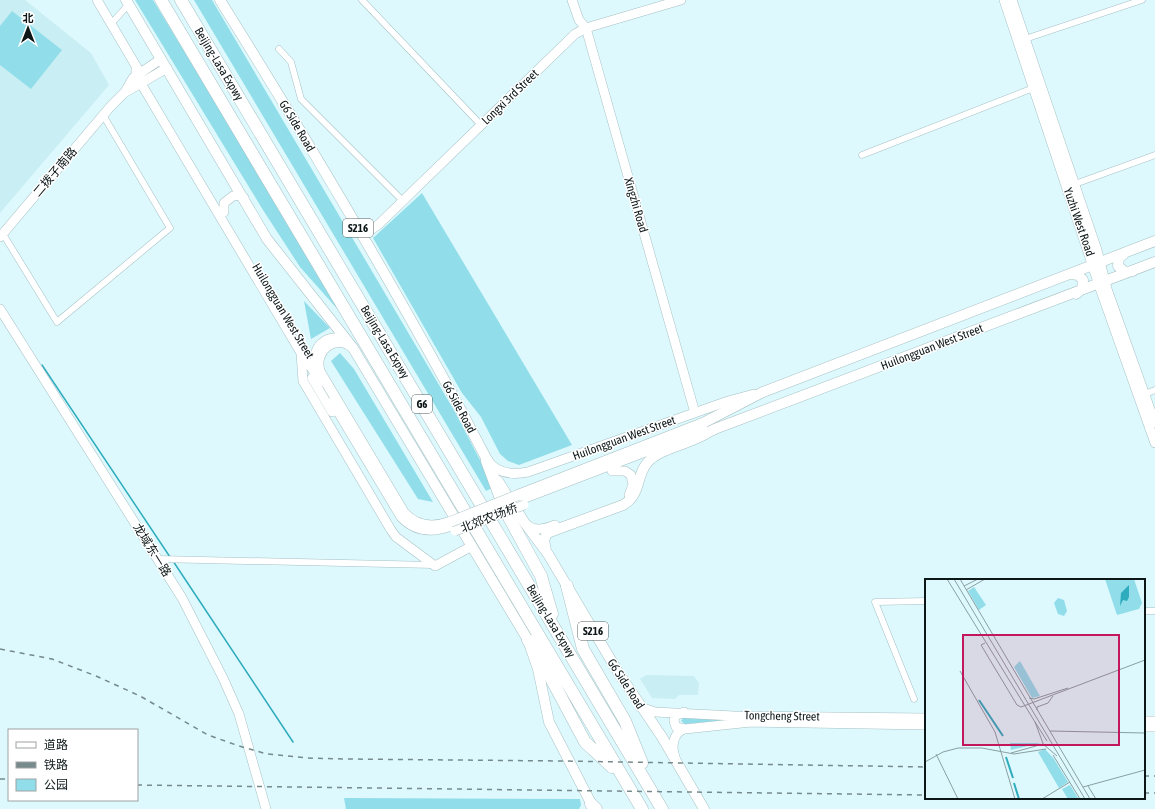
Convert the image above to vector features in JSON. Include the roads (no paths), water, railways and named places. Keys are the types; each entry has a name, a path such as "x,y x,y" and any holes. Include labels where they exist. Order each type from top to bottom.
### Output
{"highway":[{"name":"Beijing-Lasa Expwy","path":"161,0 642,809"},
{"name":"Beijing-Lasa Expwy","path":"181,0 660,805"},
{"path":"488,461 506,512 541,576 556,628"},
{"path":"567,586 572,600 578,634 583,649 625,721 660,805"},
{"path":"528,640 546,669 585,742 623,779"}],"main road":[{"name":"Huilongguan West Street","path":"97,0 301,353 315,372 401,517 412,526 421,530 437,530 452,526"},
{"name":"G6 Side Road","path":"220,0 259,61 362,236 445,380 488,461 524,522 548,554 640,707 675,758 704,809"},
{"name":"Xingzhi Road","path":"572,0 579,20 586,28 695,413"},
{"name":"Longxi 3rd Street","path":"362,236 375,228 575,34 586,28 681,0"},
{"name":"Yuzhi West Road","path":"1004,0 1022,40"},
{"name":"Yuzhi West Road","path":"1012,0 1022,40 1097,264"},
{"path":"128,2 268,239 353,348 528,640 538,669 549,722 593,808"},
{"path":"123,94 138,71 161,59"},
{"path":"123,94 144,83 167,68"},
{"name":"Huilongguan West Street","path":"144,83 224,212 299,340 318,368 404,513 412,520 422,524 452,526"},
{"name":"Yuzhi West Road","path":"1038,87 1075,184 1102,284 1155,442"},
{"name":"二拨子南路","path":"1,235 103,115 123,94"},
{"path":"224,212 224,203 231,196 239,195 245,199"},
{"name":"Huilongguan West Street","path":"521,500 703,423 763,392 1155,241"},
{"path":"1126,253 1119,258 1118,266 1124,272 1133,271"},
{"name":"Huilongguan West Street","path":"521,500 679,439 720,427 1102,284 1155,262"},
{"path":"1068,275 1078,275 1083,280 1082,289 1074,294"},
{"name":"Yuzhi West Road","path":"1102,284 1155,423"},
{"name":"龙域东一路","path":"0,309 182,598 223,678 239,714 266,809"},
{"path":"318,368 318,358 327,345 340,343 349,345 353,348"},
{"name":"Huilongguan West Street","path":"301,353 303,381 391,530 396,536 435,566"},
{"name":"Huilongguan West Street","path":"488,461 501,471 516,474 528,472 728,401 763,392"},
{"path":"548,554 544,544 546,534 627,503 634,496 641,473 652,458 720,427"},
{"name":"Huilongguan West Street","path":"521,500 612,471 709,430"},
{"path":"524,522 531,528 546,529 623,500 629,495 632,489 632,477 625,471 612,471"},
{"name":"北郊农场桥","path":"452,526 521,500"},
{"path":"435,566 472,546"},
{"name":"Tongcheng Street","path":"640,707 655,712 686,712 746,716 925,718"},
{"path":"685,729 676,727 674,719 678,714 686,712"},
{"name":"Tongcheng Street","path":"685,729 751,722 925,725"},
{"path":"675,758 673,752 674,739 678,733 685,729"}],"street":[{"path":"362,0 481,125"},
{"path":"1022,40 1142,0"},
{"path":"111,24 128,2"},
{"path":"279,49 291,62 301,98 403,201"},
{"path":"862,155 1038,87"},
{"path":"1,235 57,322 170,228 103,115"},
{"path":"1075,184 1155,156"},
{"path":"1145,394 1155,390"},
{"path":"158,559 435,566"},
{"path":"914,699 875,602 925,601"},
{"path":"1145,611 1155,610"}],"waterway":[{"path":"42,365 170,557"},
{"path":"173,561 293,742"}],"railway":[{"path":"0,649 52,659 96,676 140,696 208,735 267,754 307,758 346,759 925,767"},
{"path":"1145,776 1155,776"},
{"path":"0,779 8,779"},
{"path":"138,785 925,795"},
{"path":"1145,793 1155,793"}]}
